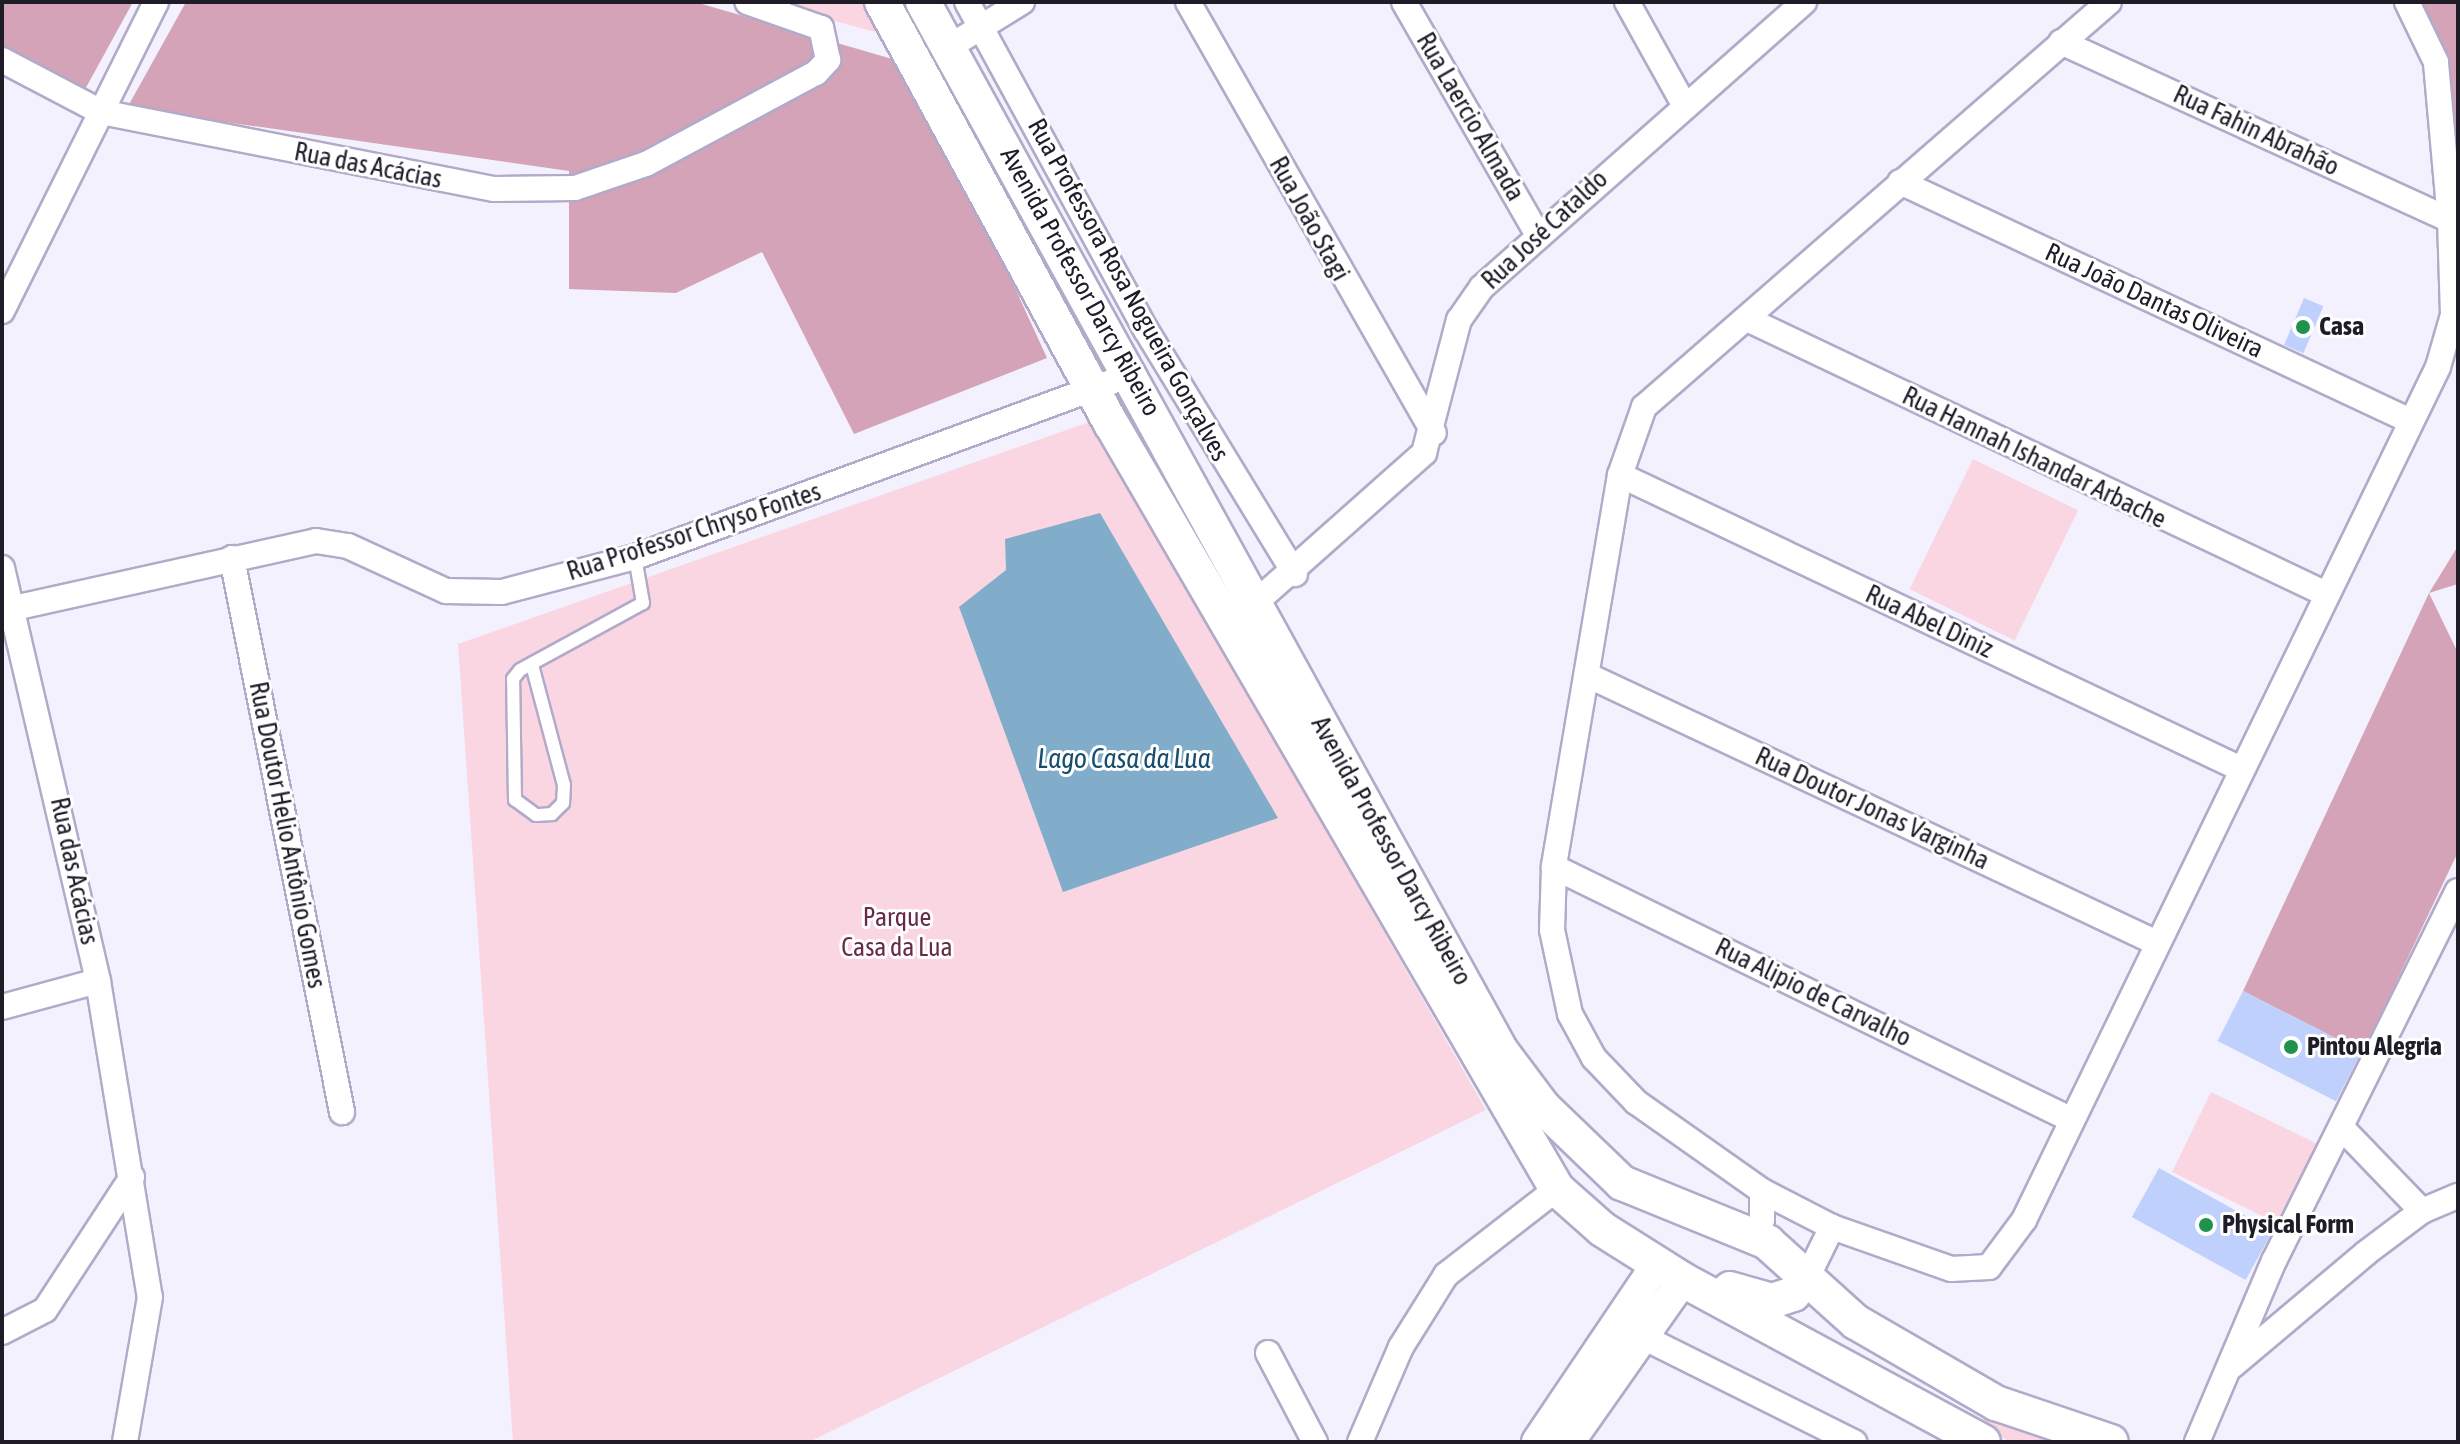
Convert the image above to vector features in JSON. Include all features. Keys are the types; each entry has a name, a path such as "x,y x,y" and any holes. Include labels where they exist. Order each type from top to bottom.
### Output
{"main road":[{"name":"Avenida Professor Darcy Ribeiro","path":"882,2 1095,390 1470,1050 1557,1189 1679,1277 1983,1442"},
{"name":"Avenida Professor Darcy Ribeiro","path":"923,2 1133,374 1501,1051 1583,1150 1622,1183 1689,1215 1753,1235 1856,1322 1996,1403 2111,1442"},
{"path":"1557,1189 1622,1183"},
{"path":"1689,1215 1667,1230 1679,1277 1718,1284 1772,1301 1793,1294 1807,1278"}],"street":[{"path":"2,311 156,2"},
{"name":"Rua das Acácias","path":"2,60 101,112 494,189 575,188 646,164 828,60 821,28 747,2"},
{"name":"Rua Professora Rosa Nogueira Gonçalves","path":"967,2 1146,330 1295,574"},
{"path":"949,47 1022,2"},
{"name":"Rua João Stagi","path":"1188,2 1434,433"},
{"name":"Rua Laercio Almada","path":"1404,2 1536,232"},
{"path":"1627,2 1685,106"},
{"name":"Rua José Cataldo","path":"1255,603 1295,574 1407,472 1434,433 1464,308 1536,232 1804,2"},
{"path":"2109,2 1747,319 1662,384 1644,407 1620,475 1554,867 1557,975 1594,1058 1636,1102 1762,1191 1832,1227 1951,1269 1989,1267 2024,1220 2239,768 2408,420 2438,367 2453,315 2450,220 2436,62 2407,2"},
{"name":"Rua Fahin Abrahão","path":"2061,42 2450,220"},
{"name":"Rua João Dantas Oliveira","path":"1900,182 2408,420"},
{"name":"Rua Hannah Ishandar Arbache","path":"1747,319 2324,593"},
{"name":"Rua Professor Chryso Fontes","path":"14,608 316,541 348,546 446,591 473,594 635,557 1133,374"},
{"name":"Rua Abel Diniz","path":"1620,475 2239,768"},
{"name":"Rua Doutor Helio Antônio Gomes","path":"232,558 342,1112"},
{"name":"Rua das Acácias","path":"2,568 14,608 98,981 150,1297 125,1442"},
{"name":"Rua Doutor Jonas Varginha","path":"1587,675 2157,943"},
{"name":"Rua Alipio de Carvalho","path":"1554,867 2072,1120"},
{"path":"2197,1442 2224,1373 2458,891"},
{"path":"2,1007 98,981"},
{"path":"2343,1129 2422,1211"},
{"path":"2,1332 45,1310 132,1177"},
{"path":"1360,1442 1401,1347 1446,1275 1557,1189"},
{"path":"1753,1235 1762,1220 1762,1191"},
{"path":"2224,1373 2306,1298 2422,1211 2458,1196"},
{"path":"1807,1278 1832,1227"},
{"path":"1537,1442 1628,1330 1679,1277"},
{"path":"1569,1442 1628,1330"},
{"path":"1628,1330 1854,1442"},
{"path":"1268,1353 1315,1442"}],"lane":[{"path":"532,665 564,785 563,803 552,814 536,815 515,800 513,679 532,665 643,603 635,557"}],"green space":[{"path":"763,2 865,2 887,35"},
{"name":"Parque Casa da Lua","path":"1092,421 1486,1110 809,1442 513,1442 458,644"},
{"path":"1973,459 2078,510 2015,641 1909,589"},
{"path":"2211,1092 2316,1143 2277,1223 2172,1172"},
{"path":"1985,1416 2076,1442 2010,1442 1982,1425"}],"shaded area":[{"path":"2,2 133,2 83,93 2,49"},
{"path":"186,2 695,2 913,65 1047,358 854,434 762,252 676,293 569,289 569,171 127,108"},
{"path":"2410,2 2458,2 2458,163"},
{"path":"2458,546 2458,584 2429,593"},
{"path":"2429,593 2458,653 2458,852 2363,1052 2243,991"}],"water":[{"name":"Lago Casa da Lua","path":"1100,513 1278,818 1063,892 959,607 1006,570 1005,539"}],"building":[{"name":"Casa","path":"2304,298 2323,306 2303,353 2284,345"},
{"name":"Pintou Alegria","path":"2243,991 2362,1051 2336,1101 2218,1041"},
{"name":"Physical Form","path":"2159,1168 2273,1231 2246,1280 2132,1217"}],"place":[{"name":"Casa","path":"2303,327"},
{"name":"Pintou Alegria","path":"2291,1047"},
{"name":"Physical Form","path":"2206,1225"}]}
